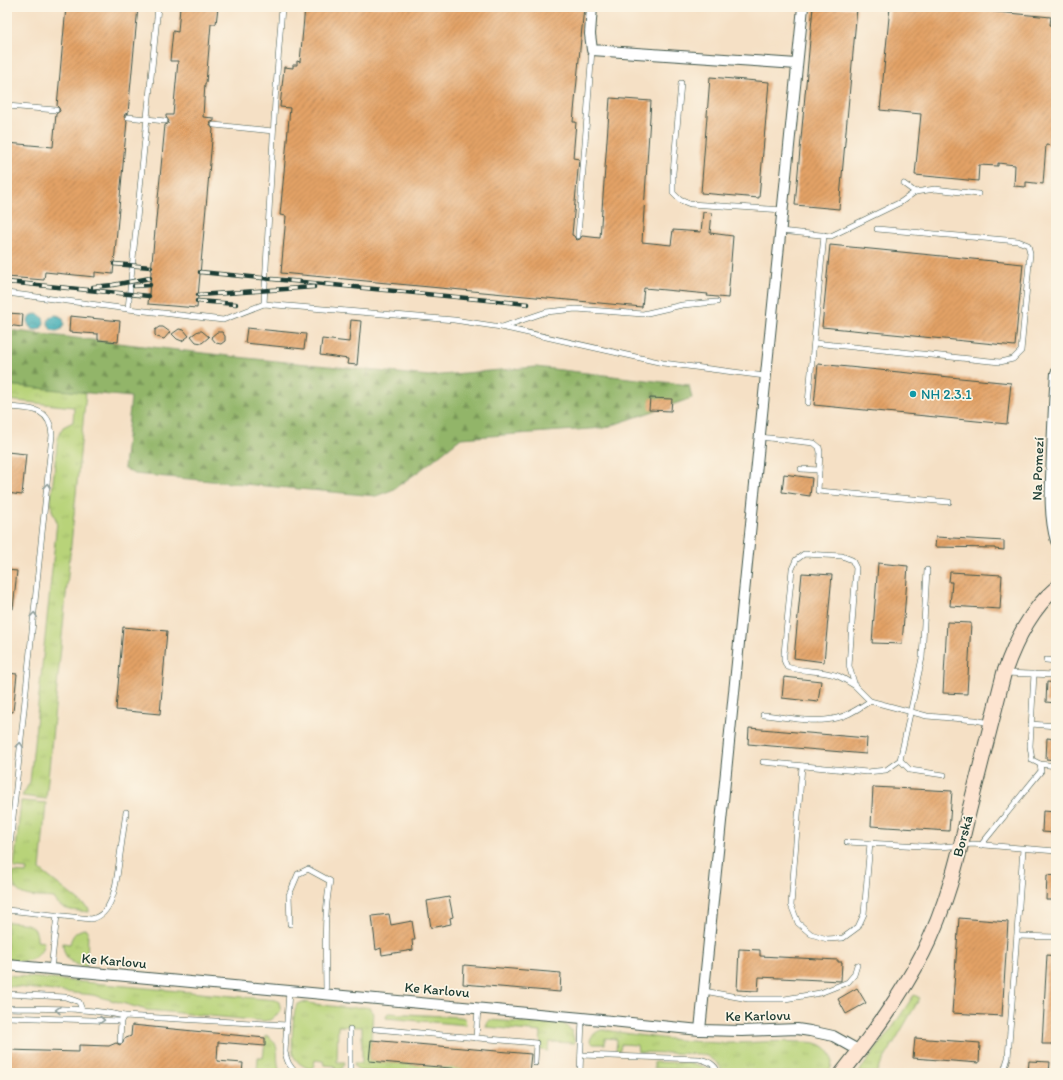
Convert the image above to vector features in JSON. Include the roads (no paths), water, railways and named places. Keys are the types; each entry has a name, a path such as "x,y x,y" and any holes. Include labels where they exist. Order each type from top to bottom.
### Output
{"street":[{"path":"592,7 590,34 592,50 797,64"},
{"path":"700,1030 803,7"},
{"name":"Na Pomezí","path":"1056,373 1051,472 1051,516 1056,541"},
{"name":"Borská","path":"842,1073 884,1018 906,985 924,951 940,915 961,845 1004,673 1011,652 1036,609 1056,588"},
{"name":"Ke Karlovu","path":"7,965 700,1030 727,1031 797,1029 833,1036 860,1051"}],"lane":[{"path":"128,309 158,7"},
{"path":"264,304 273,131 282,7"},
{"path":"578,236 592,50"},
{"path":"681,83 673,173 673,193 680,200 690,204 782,210"},
{"path":"7,106 56,110"},
{"path":"128,117 165,121"},
{"path":"214,125 273,131"},
{"path":"904,184 915,192"},
{"path":"780,231 831,236 901,202 915,192 935,189 978,194"},
{"path":"814,343 1000,362 1013,359 1021,351 1030,253 1028,245 1018,241 877,229"},
{"path":"808,403 824,236"},
{"path":"7,293 223,320 264,304 454,320 501,327 663,363 765,376"},
{"path":"501,327 546,312 576,309 643,314 682,305 717,302"},
{"path":"7,407 34,410 42,413 49,421 52,434 7,876"},
{"path":"760,437 814,443 819,447 818,491 949,502"},
{"path":"801,469 819,470"},
{"path":"855,686 849,666 856,568 852,560 842,556 804,554 796,560 792,570 784,654 787,667 835,675 845,679 855,686 870,701 927,716 975,720 991,724"},
{"path":"763,762 867,772 886,770 900,760 922,658 927,570"},
{"path":"1046,660 1056,661"},
{"path":"1004,673 1056,675"},
{"path":"1034,674 1030,746 1032,760 1040,764 1056,766"},
{"path":"763,715 819,720 838,718 860,708 870,701"},
{"path":"1031,724 1056,726"},
{"path":"900,760 910,770 944,775"},
{"path":"981,845 1041,771 1040,764"},
{"path":"802,766 791,906 798,923 811,934 827,939 843,938 858,927 864,914 870,843"},
{"path":"7,910 91,919 100,915 110,902 115,889 126,812"},
{"path":"847,842 941,847 981,845 1056,852"},
{"path":"1001,1073 1004,1071 1008,1058 1023,849"},
{"path":"290,924 289,895 298,874 308,869 330,881 326,899 325,920 326,994"},
{"path":"51,969 57,915"},
{"path":"1017,936 1056,937"},
{"path":"703,990 748,999 785,999 820,993 848,982 854,975 857,966"},
{"path":"289,991 284,1052 291,1069 297,1073"},
{"path":"7,994 65,997 79,1002 82,1010"},
{"path":"7,1008 82,1010 114,1014 123,1018"},
{"path":"476,1038 478,1008"},
{"path":"7,1017 123,1018 286,1025"},
{"path":"120,1041 123,1018"},
{"path":"580,1073 582,1018"},
{"path":"350,1029 350,1073"},
{"path":"375,1029 536,1043 535,1063"},
{"path":"581,1055 699,1059 709,1062 718,1073"},
{"path":"286,1073 291,1069"}],"water":[{"path":"33,314 39,314 44,319 42,328 39,330 33,330 28,325 28,319"},
{"path":"53,315 59,315 64,320 62,329 59,331 53,331 48,326 48,320"}],"railway":[{"path":"114,264 151,267"},
{"path":"200,272 528,304"},
{"path":"93,287 150,278"},
{"path":"7,282 149,296"},
{"path":"134,286 150,285"},
{"path":"198,295 314,287"},
{"path":"197,301 236,304"}],"place":[{"name":"NH 2.3.1","path":"913,394"}]}
